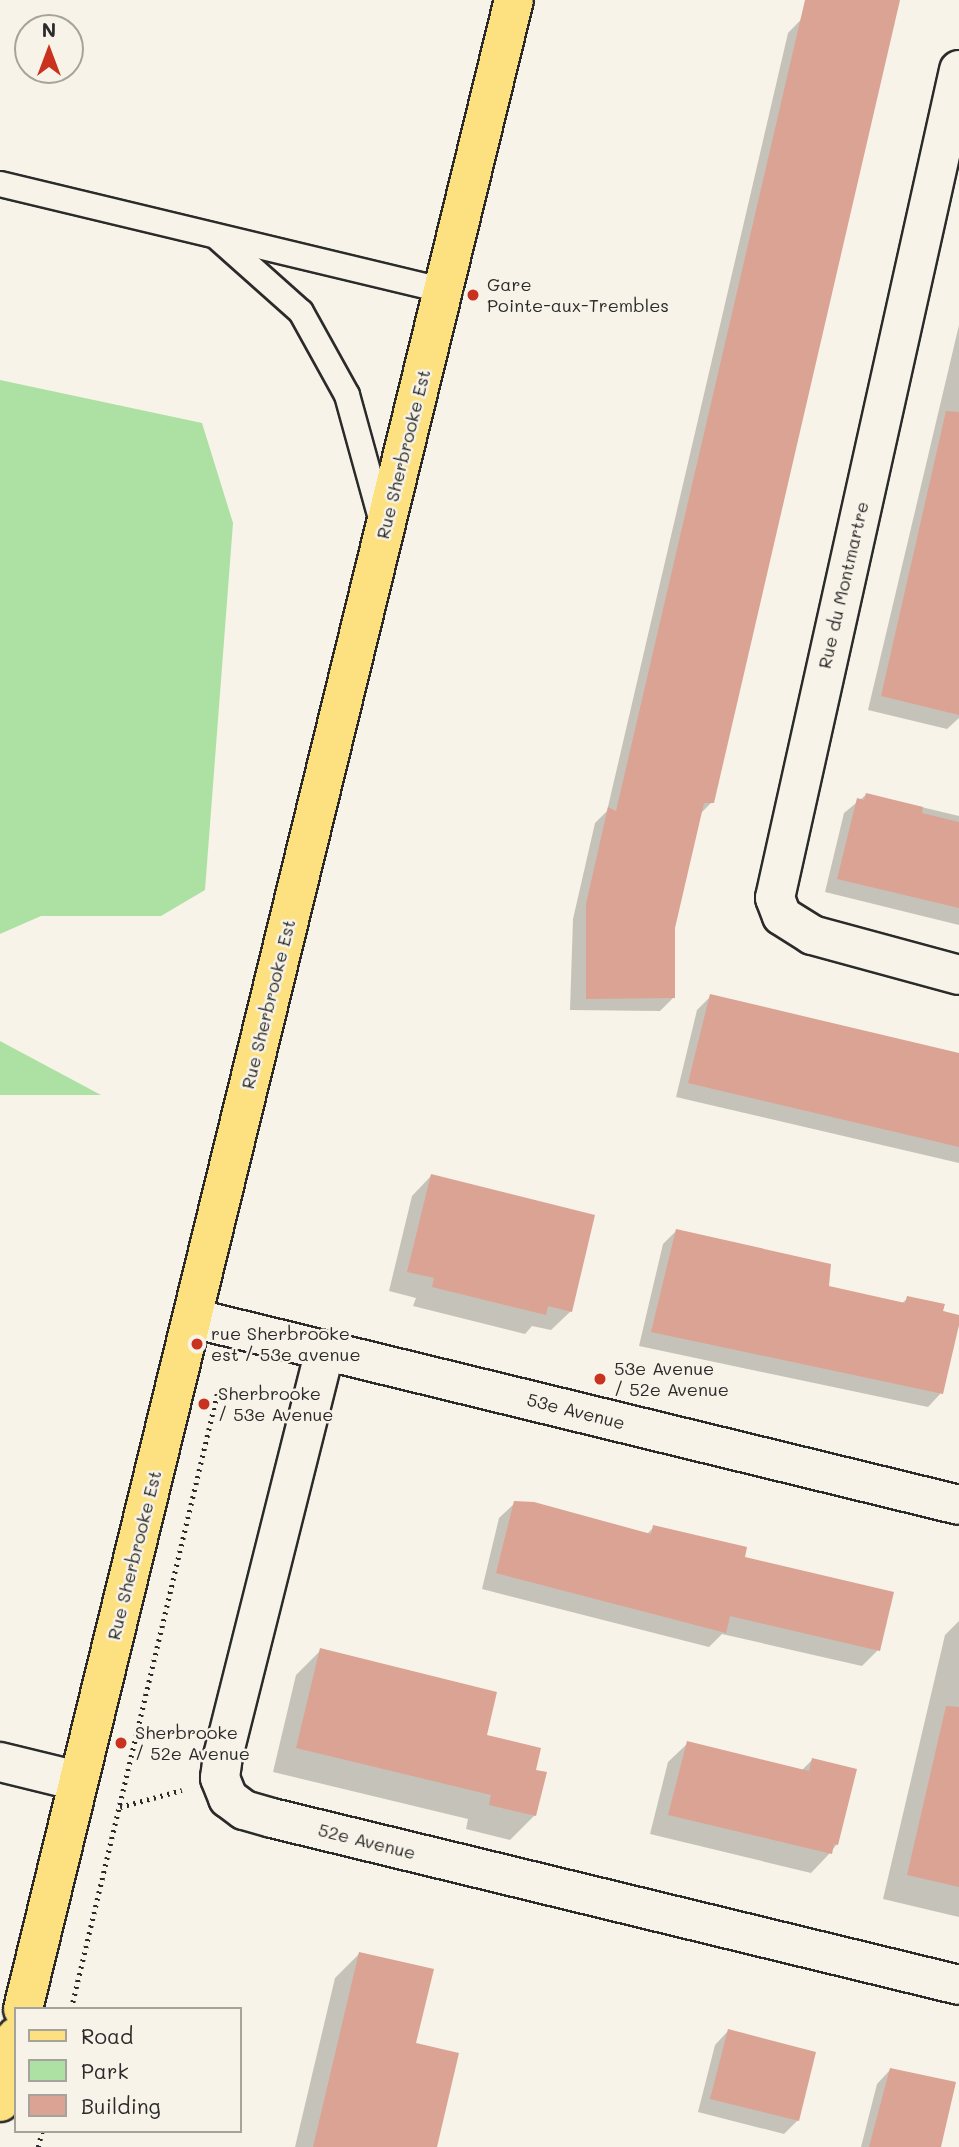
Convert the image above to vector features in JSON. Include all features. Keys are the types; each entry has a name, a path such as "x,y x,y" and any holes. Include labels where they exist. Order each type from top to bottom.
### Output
{"main road":[{"name":"Rue Sherbrooke Est","path":"23,2007 514,0"},
{"path":"0,2102 14,2045"}],"street":[{"name":"Rue du Montmartre","path":"959,70 775,898 782,916 812,935 959,975"},
{"name":"53e Avenue","path":"192,1318 959,1505"},
{"path":"228,1798 220,1778 223,1756 325,1350"},
{"path":"0,1762 78,1781"},
{"name":"52e Avenue","path":"228,1798 244,1810 272,1818 959,1985"}],"lane":[{"path":"0,184 444,291"},
{"path":"215,235 301,312 347,395 384,530"}],"path":[{"path":"71,2007 218,1396 213,1380"},
{"path":"119,1808 188,1788 228,1798"}],"green space":[{"path":"0,380 202,423 233,523 205,890 161,916 41,916 0,934"},
{"path":"0,1041 101,1095 0,1095"}],"building":[{"path":"805,0 900,0 714,803 704,803 675,928 675,998 586,999 586,904 608,807 616,811"},
{"path":"946,411 959,412 959,715 881,696"},
{"path":"866,793 923,807 922,813 959,822 959,908 837,879 857,798 864,800"},
{"path":"710,994 959,1053 959,1147 688,1083"},
{"path":"431,1174 595,1215 572,1312 548,1306 546,1315 432,1287 434,1278 407,1272"},
{"path":"676,1229 831,1264 829,1286 905,1303 907,1296 945,1304 943,1311 959,1315 959,1325 943,1394 651,1332"},
{"path":"514,1501 534,1502 651,1534 653,1525 747,1547 745,1557 894,1592 880,1651 730,1616 726,1633 496,1573"},
{"path":"320,1648 497,1692 487,1735 541,1748 536,1770 547,1772 536,1816 489,1805 491,1795 296,1748"},
{"path":"946,1706 959,1707 959,1887 907,1875"},
{"path":"687,1741 809,1771 812,1758 857,1769 838,1845 834,1844 832,1854 668,1815"},
{"path":"359,1952 434,1969 416,2043 459,2053 437,2147 313,2147"},
{"path":"728,2029 816,2052 799,2121 710,2099"},
{"path":"890,2068 956,2082 941,2147 869,2147"}],"place":[{"name":"Gare Pointe-aux-Trembles","path":"473,295"},
{"name":"rue Sherbrooke est / 53e avenue","path":"197,1344"},
{"name":"53e Avenue / 52e Avenue","path":"600,1379"},
{"name":"Sherbrooke / 53e Avenue","path":"204,1404"},
{"name":"Sherbrooke / 52e Avenue","path":"121,1743"}]}
